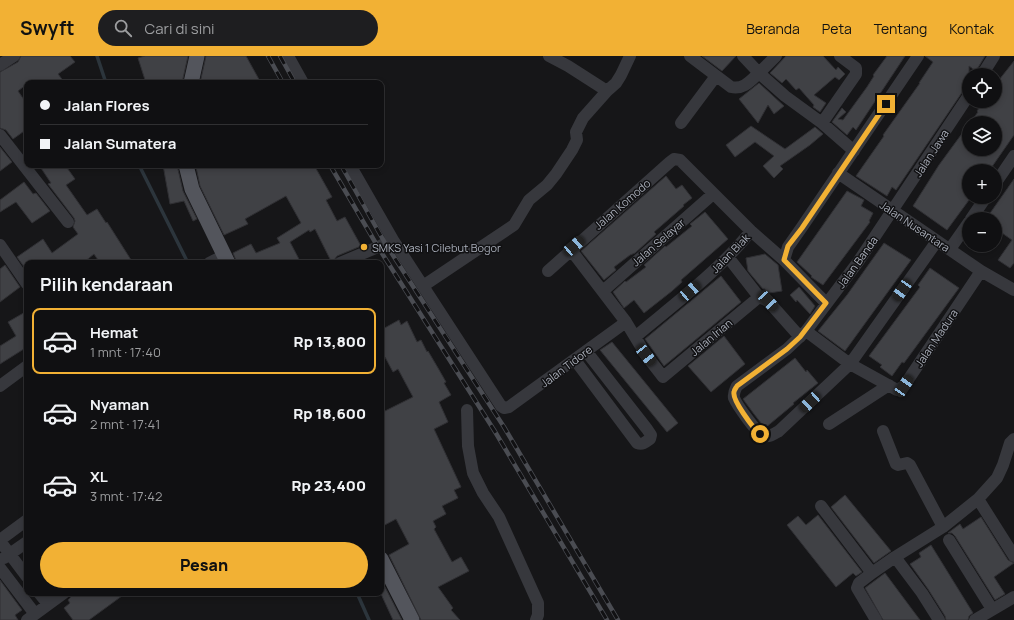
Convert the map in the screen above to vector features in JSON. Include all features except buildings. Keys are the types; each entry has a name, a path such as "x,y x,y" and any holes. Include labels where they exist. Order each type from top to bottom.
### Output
{"main road":[{"path":"192,80 197,56"},
{"path":"187,168 192,189 227,260"},
{"path":"384,565 412,620"}],"street":[{"path":"0,65 14,56"},
{"path":"288,56 301,80"},
{"path":"549,56 568,66 607,91"},
{"path":"352,168 393,240 423,286 514,225 530,200 556,174 577,140 576,132 583,118 616,83 622,75 630,56"},
{"path":"690,56 731,87 737,88 745,86 776,56"},
{"path":"744,56 785,96 822,123 854,151"},
{"path":"822,123 856,74 856,68 840,56"},
{"path":"784,260 788,246 802,228 918,56"},
{"path":"986,68 994,56"},
{"path":"682,123 716,76"},
{"name":"Jalan Jawa","path":"893,211 962,106"},
{"path":"0,135 24,166"},
{"path":"1002,174 1014,156"},
{"name":"Jalan Komodo","path":"548,271 674,159 680,160 713,194"},
{"path":"26,168 68,222"},
{"name":"Jalan Nusantara","path":"838,174 981,272 1013,287"},
{"path":"713,194 751,232 784,260 826,303"},
{"name":"Jalan Selayar","path":"603,291 713,194"},
{"name":"Jalan Banda","path":"850,364 779,431 771,436 763,436 756,430 734,398 734,392 737,386 787,349 803,334 858,262 893,211"},
{"name":"Jalan Biak","path":"635,337 728,257 751,232"},
{"path":"950,250 962,232"},
{"path":"347,260 393,240"},
{"path":"850,364 937,241"},
{"path":"0,245 24,280"},
{"path":"571,250 626,322 635,337"},
{"path":"214,260 220,257 225,260"},
{"path":"728,257 759,297 768,301 803,334 850,364 889,386 829,424"},
{"name":"Jalan Madura","path":"889,386 897,390 904,386 981,272"},
{"name":"Jalan Tidore","path":"423,286 501,406 504,408 509,407 626,322"},
{"name":"Jalan Irian","path":"635,337 646,355 663,377 759,297"},
{"path":"575,360 638,443 645,443 650,439 651,435 647,429 586,351"},
{"path":"0,386 24,368"},
{"path":"467,410 468,446 473,473 483,493 499,517 536,597 538,603 538,615 536,620"},
{"path":"883,431 896,464 907,463 910,465 943,527"},
{"path":"876,620 857,588 859,583 895,557 943,527 978,499 997,478 1010,443 1014,439"},
{"path":"978,499 1014,556"},
{"path":"821,506 872,573"},
{"path":"24,522 0,540 5,557 24,574"},
{"path":"949,540 992,609"},
{"path":"5,557 24,544"},
{"path":"895,557 922,593 939,620"},
{"path":"0,568 31,617 60,596"},
{"path":"41,596 48,604"},
{"path":"975,620 1014,597"}],"waterway":[{"path":"97,56 105,80"},
{"path":"140,168 186,260"},
{"path":"358,596 369,620"}],"railway":[{"path":"268,56 281,80"},
{"path":"280,56 293,80"},
{"path":"332,168 378,247 494,430 607,620"},
{"path":"343,168 385,243 504,427 618,620"}],"place":[{"name":"SMKS Yasi 1 Cilebut Bogor","path":"364,247"}],"route":[{"path":"760,434 750,423 734,398 734,392 737,386 787,349 800,337 826,303 784,260 788,246 802,228 886,104"}]}
